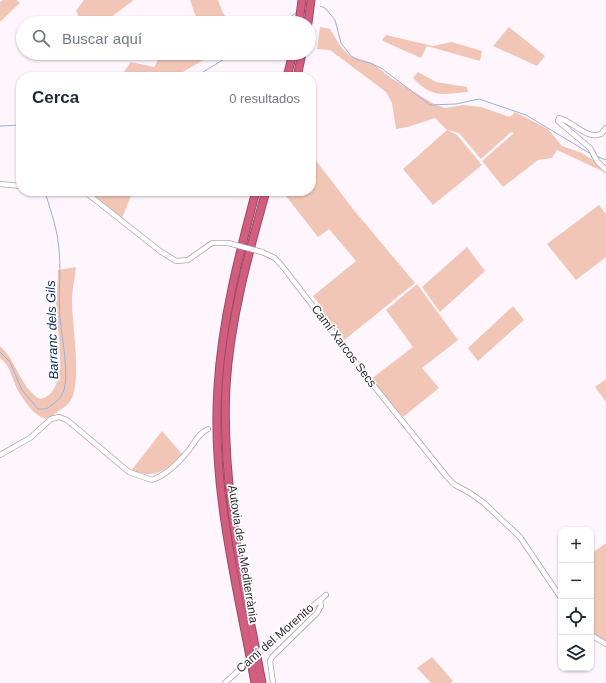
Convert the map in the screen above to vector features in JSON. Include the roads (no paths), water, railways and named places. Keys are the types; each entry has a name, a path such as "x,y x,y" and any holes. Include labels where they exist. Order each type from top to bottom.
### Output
{"highway":[{"path":"300,16 302,0"},
{"path":"309,16 311,0"},
{"path":"288,72 291,60"},
{"path":"297,72 300,60"},
{"name":"Autovia de la Mediterrània","path":"255,196 235,273 222,339 218,387 217,434 221,492 231,560 255,683"},
{"name":"Autovia de la Mediterrània","path":"262,683 239,556 230,490 226,433 226,386 232,338 241,287 265,196"}],"street":[{"path":"606,128 600,135 594,136 564,119 559,118 558,121 562,126 586,144 606,170"},
{"path":"0,184 16,186"},
{"name":"Camí Xarcos Secs","path":"90,196 160,251 176,261 188,260 212,243 228,243 262,252 275,258 284,267 374,386 451,481 484,503 520,537 558,594"},
{"path":"0,455 30,438 51,419 59,417 67,420 129,472 152,480 163,475 174,465 201,433 208,429"},
{"name":"Camí del Morenito","path":"224,683 326,595"},
{"path":"273,683 270,661 272,657 316,613 321,606 320,600"},
{"path":"594,637 606,644"}],"waterway":[{"path":"320,6 325,8 335,20 341,43 351,56 381,68 430,105 456,104 479,99 526,115 591,154"},
{"path":"292,16 297,12"},
{"path":"203,72 223,60"},
{"path":"0,126 16,125"},
{"path":"596,156 606,160"},
{"name":"Barranc dels Gils","path":"0,352 10,362 22,390 38,409 46,409 59,399 64,390 66,374 60,320 59,251 56,228 46,196"}]}
